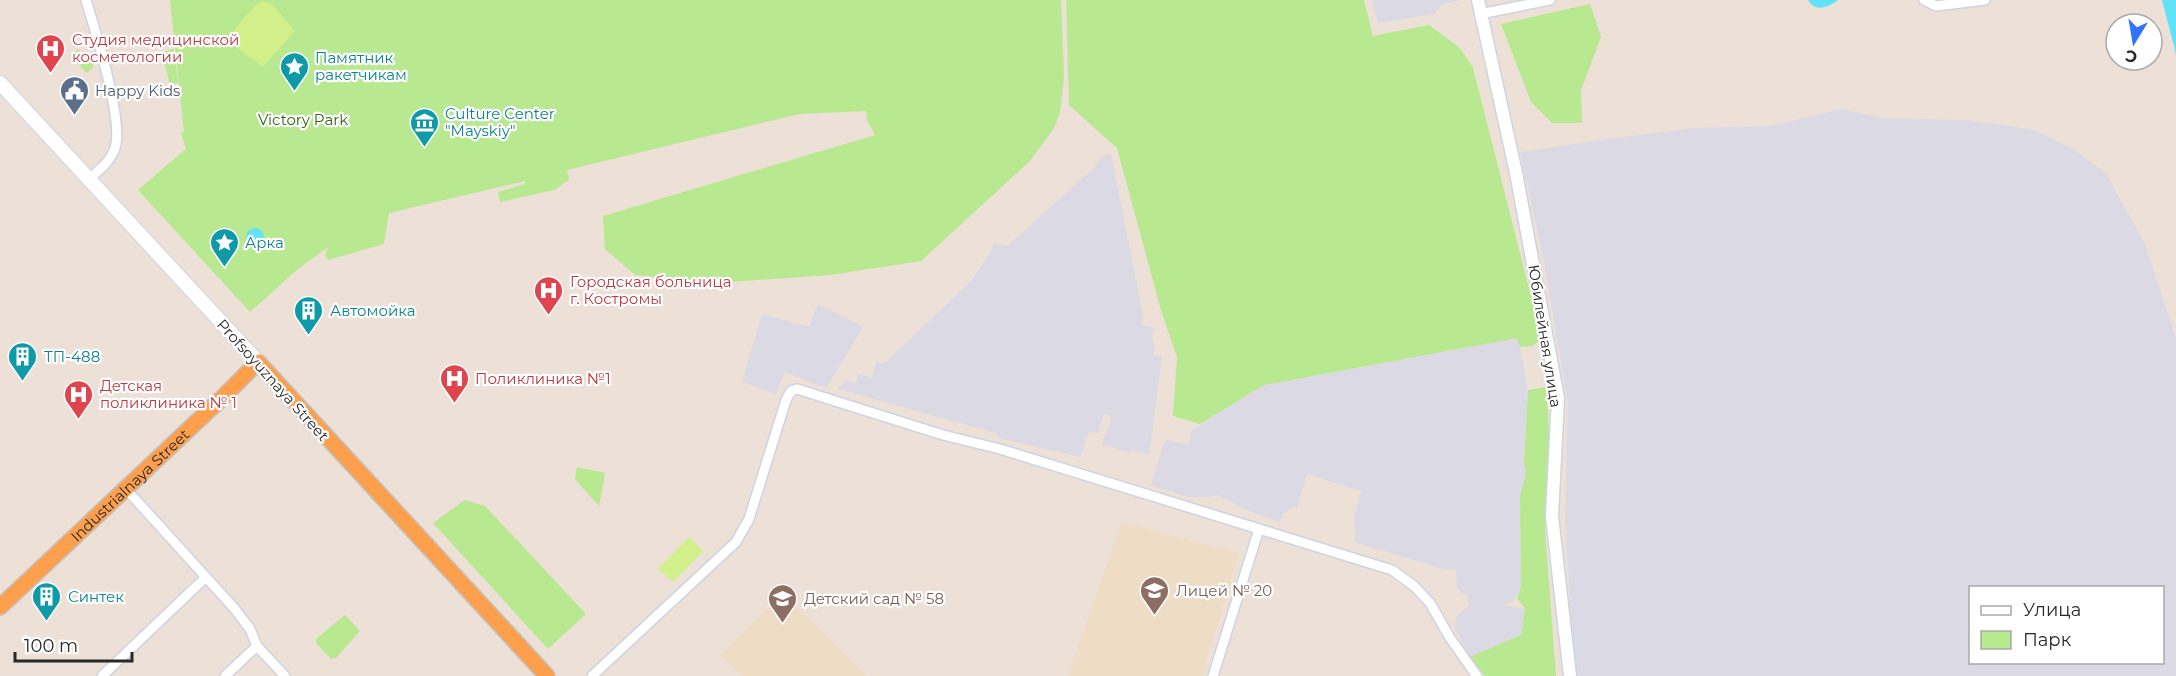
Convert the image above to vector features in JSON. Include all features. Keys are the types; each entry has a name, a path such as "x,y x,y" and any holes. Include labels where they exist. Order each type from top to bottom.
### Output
{"highway":[{"name":"Industrialnaya Street","path":"0,607 258,362"},
{"name":"Profsoyuznaya Street","path":"258,362 547,676"}],"main road":[{"name":"Profsoyuznaya Street","path":"0,83 258,362"}],"street":[{"path":"86,0 100,49 118,134 111,157 89,179"},
{"name":"Юбилейная улица","path":"1478,0 1516,173 1558,398 1552,516 1570,676"},
{"path":"1480,14 1551,0"},
{"path":"1924,0 1936,6 1985,0"},
{"path":"592,676 736,542 749,519 786,400 791,392 797,389 1392,570 1414,586 1430,603 1450,638 1477,676"},
{"path":"126,489 234,608 250,629 257,646 285,676"},
{"path":"1213,676 1259,529"},
{"path":"102,676 205,578"},
{"path":"225,676 257,646"}],"shaded area":[{"path":"1372,0 1461,0 1441,5 1435,14 1378,23"},
{"path":"1841,109 1883,118 1966,120 2035,130 2075,150 2106,174 2145,244 2176,338 2176,676 1576,676 1565,518 1568,403 1543,256 1520,152 1694,128 1772,126"},
{"path":"1111,154 1143,316 1141,325 1154,328 1153,355 1162,357 1149,455 1131,450 1130,453 1102,444 1112,417 1104,414 1098,433 1089,432 1080,457 999,438 996,433 838,389 846,381 856,383 858,374 872,378 876,362 884,364 971,281 992,250 994,243 1007,246 1093,169 1103,156"},
{"path":"818,304 863,327 826,388 785,372 776,394 742,382 762,314 809,327"},
{"path":"1518,338 1528,390 1524,464 1526,473 1520,496 1521,587 1514,601 1502,605 1525,609 1521,635 1470,657 1455,628 1456,617 1469,605 1468,596 1457,589 1456,570 1444,569 1354,542 1356,535 1353,520 1361,491 1307,474 1297,508 1294,507 1283,514 1280,522 1244,509 1218,495 1188,497 1151,485 1163,445 1167,440 1189,445 1192,430 1264,385"},
{"name":"Лицей № 20","path":"1122,522 1239,553 1202,676 1068,676"},
{"name":"Детский сад № 58","path":"783,593 866,676 742,676 721,655"}],"green space":[{"name":"Victory Park","path":"170,0 1061,0 1064,78 1060,112 1054,128 1030,161 921,261 830,275 714,283 635,275 605,249 603,216 875,135 867,120 866,111 799,114 567,170 569,180 554,190 500,202 498,192 525,184 525,181 389,213 384,244 328,260 325,255 328,247 299,268 250,312 138,190 186,149 181,133 184,132"},
{"path":"1066,0 1364,0 1373,36 1429,25 1460,48 1473,68 1539,328 1539,341 1532,346 1520,347 1517,338 1264,385 1200,424 1173,416 1177,357 1161,310 1117,148 1069,105"},
{"path":"262,1 271,3 295,31 263,67 232,44 234,33 240,22"},
{"path":"1590,4 1601,37 1581,90 1582,123 1552,123 1531,102 1501,24"},
{"path":"78,49 94,66 87,73 70,56"},
{"path":"174,49 178,83 170,85 162,52"},
{"path":"1547,387 1549,440 1545,529 1556,676 1485,676 1470,657 1521,635 1525,609 1517,598 1521,587 1520,496 1526,473 1524,464 1528,390"},
{"path":"577,467 605,473 599,506 575,479"},
{"path":"465,500 485,506 586,614 548,649 433,523"},
{"path":"689,537 703,551 673,582 658,569"},
{"path":"345,615 360,631 336,658 331,659 316,643 317,638"}],"water":[{"path":"1808,0 1838,0 1826,7 1818,8"},
{"path":"2162,0 2176,0 2176,56 2175,50"},
{"path":"255,228 261,231 264,237 261,243 255,246 249,243 246,237 249,231"}],"place":[{"name":"Студия медицинской косметологии","path":"51,74"},
{"name":"Памятник ракетчикам","path":"294,92"},
{"name":"Happy Kids","path":"74,116"},
{"name":"Culture Center \"Mayskiy\"","path":"424,148"},
{"name":"Арка","path":"224,268"},
{"name":"Городская больница г. Костромы","path":"549,316"},
{"name":"Автомойка","path":"309,336"},
{"name":"ТП-488","path":"23,382"},
{"name":"Поликлиника №1","path":"454,404"},
{"name":"Детская поликлиника № 1","path":"79,420"},
{"name":"Лицей № 20","path":"1155,616"},
{"name":"Синтек","path":"47,622"},
{"name":"Детский сад № 58","path":"783,624"}]}
